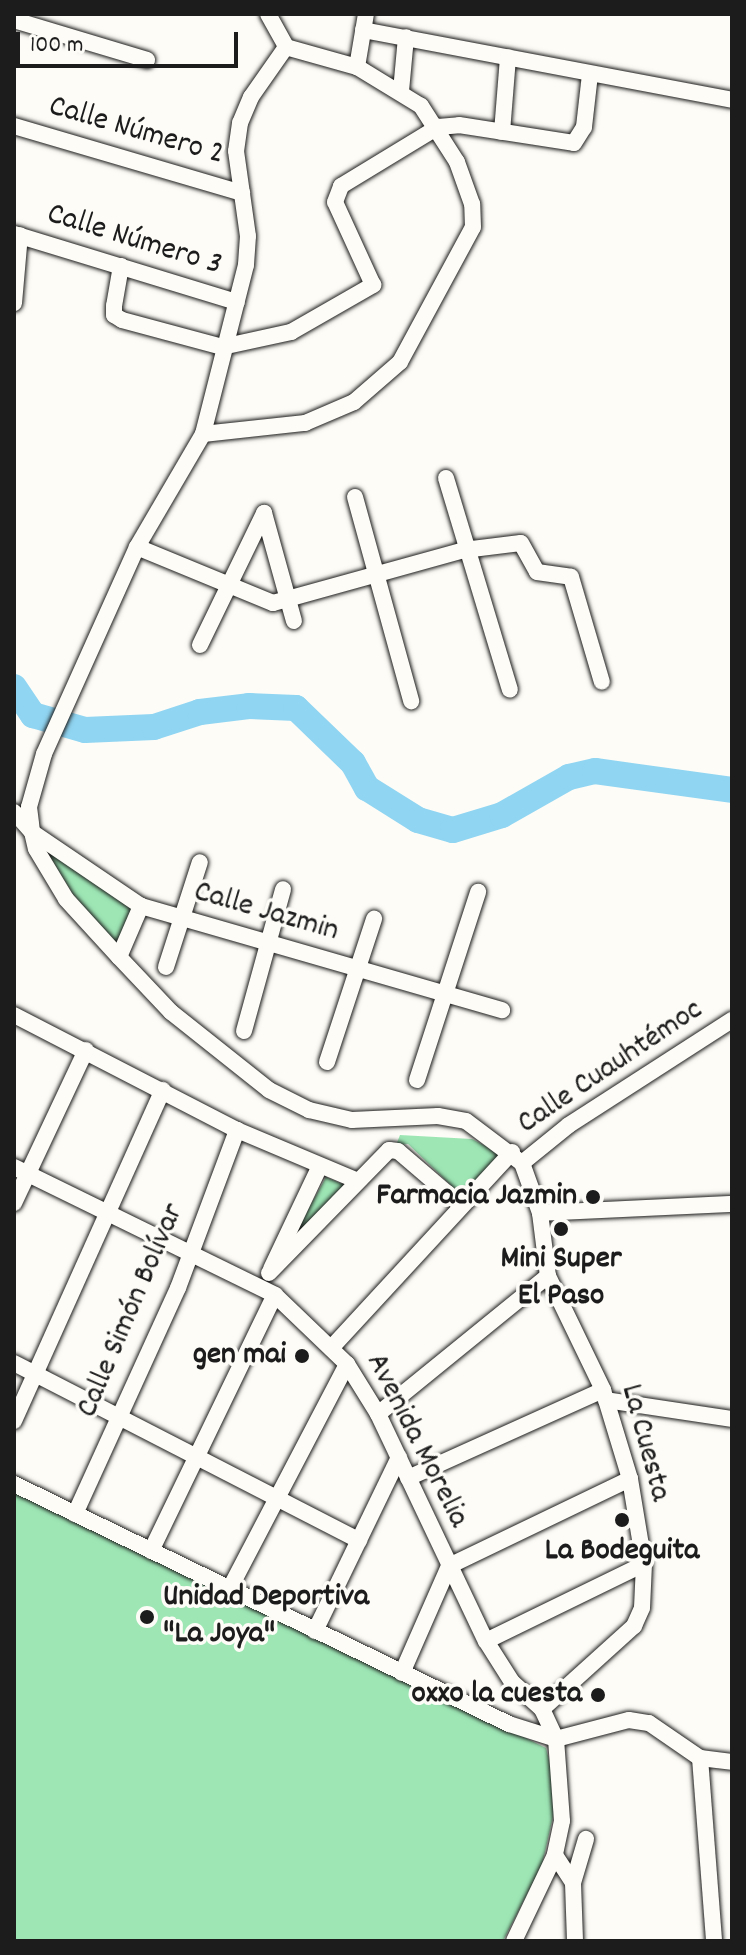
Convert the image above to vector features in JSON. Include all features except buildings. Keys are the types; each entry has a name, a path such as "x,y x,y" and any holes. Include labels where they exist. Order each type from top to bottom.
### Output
{"street":[{"path":"203,434 305,423 354,402 400,362 473,227 466,183 438,127 401,91 357,67 286,47 268,14"},
{"path":"14,20 147,60"},
{"path":"357,67 364,22 406,37 732,100"},
{"path":"401,91 406,37"},
{"path":"286,47 251,97 240,123 236,151 248,236 237,302 222,347 203,434 137,547 44,754 29,807 32,832 36,849 66,899 119,957 171,1012 269,1090 309,1110 352,1120 438,1116 466,1121 517,1158"},
{"path":"502,132 508,57"},
{"path":"121,266 114,315 222,347 291,332 373,285 335,192 438,127 459,125 574,143 584,127 590,74"},
{"name":"Calle Número 2","path":"14,126 242,193"},
{"path":"14,303 17,235"},
{"name":"Calle Número 3","path":"17,235 237,302"},
{"path":"446,478 464,550 510,690"},
{"path":"355,497 411,701"},
{"path":"200,645 264,513 294,621"},
{"path":"137,547 261,602 286,601 464,550 514,541 521,543 537,572 571,577 602,682"},
{"path":"14,812 32,832"},
{"name":"Calle Jazmin","path":"32,832 141,906 502,1010"},
{"path":"166,967 200,862"},
{"path":"244,1031 283,889"},
{"path":"417,1080 478,892"},
{"path":"119,957 141,906"},
{"path":"327,1062 374,919"},
{"path":"14,1015 237,1130 358,1181"},
{"name":"Calle Cuauhtémoc","path":"333,1346 461,1205 517,1158 732,1020"},
{"path":"14,1203 21,1170 86,1050"},
{"path":"14,1421 163,1090"},
{"name":"Calle Simón Bolívar","path":"75,1514 191,1254 237,1130"},
{"path":"269,1273 389,1150 398,1151 461,1205"},
{"name":"La Cuesta","path":"517,1158 540,1213 548,1276 604,1395 630,1479 644,1564 642,1608 634,1626 542,1709"},
{"path":"151,1551 201,1455 267,1292 269,1273 320,1166"},
{"name":"Avenida Morelia","path":"21,1170 108,1210 267,1292 333,1346 378,1414 486,1641 512,1682 542,1709"},
{"path":"540,1213 732,1204"},
{"path":"378,1414 548,1276"},
{"path":"14,1363 201,1455 359,1540"},
{"path":"229,1590 347,1364"},
{"path":"408,1478 604,1395 732,1419"},
{"path":"315,1631 399,1457"},
{"path":"402,1673 449,1566 630,1479"},
{"path":"14,1484 509,1724 556,1739 629,1720 649,1723 700,1758 732,1762"},
{"path":"486,1641 644,1564"},
{"path":"514,1941 555,1855 562,1821 556,1739 542,1709"},
{"path":"700,1758 714,1941"},
{"path":"575,1941 573,1883 586,1839"},
{"path":"555,1855 573,1883"}],"green space":[{"path":"44,847 136,911 118,946 73,894"},
{"path":"400,1135 472,1139 503,1155 460,1194 408,1144 396,1145"},
{"path":"326,1177 349,1187 278,1265"},
{"name":"Unidad Deportiva \"La Joya\"","path":"14,1485 546,1748 558,1795 542,1865 503,1941 14,1941"}],"waterway":[{"path":"14,687 33,715 85,730 154,727 200,712 249,706 296,708 353,763 367,788 418,820 453,830 502,815 569,777 595,771 732,790"}],"place":[{"name":"Farmacia Jazmin","path":"593,1197"},
{"name":"Mini Super El Paso","path":"561,1229"},
{"name":"gen mai","path":"302,1356"},
{"name":"La Bodeguita","path":"622,1520"},
{"name":"Unidad Deportiva \"La Joya\"","path":"147,1617"},
{"name":"oxxo la cuesta","path":"598,1695"}]}
